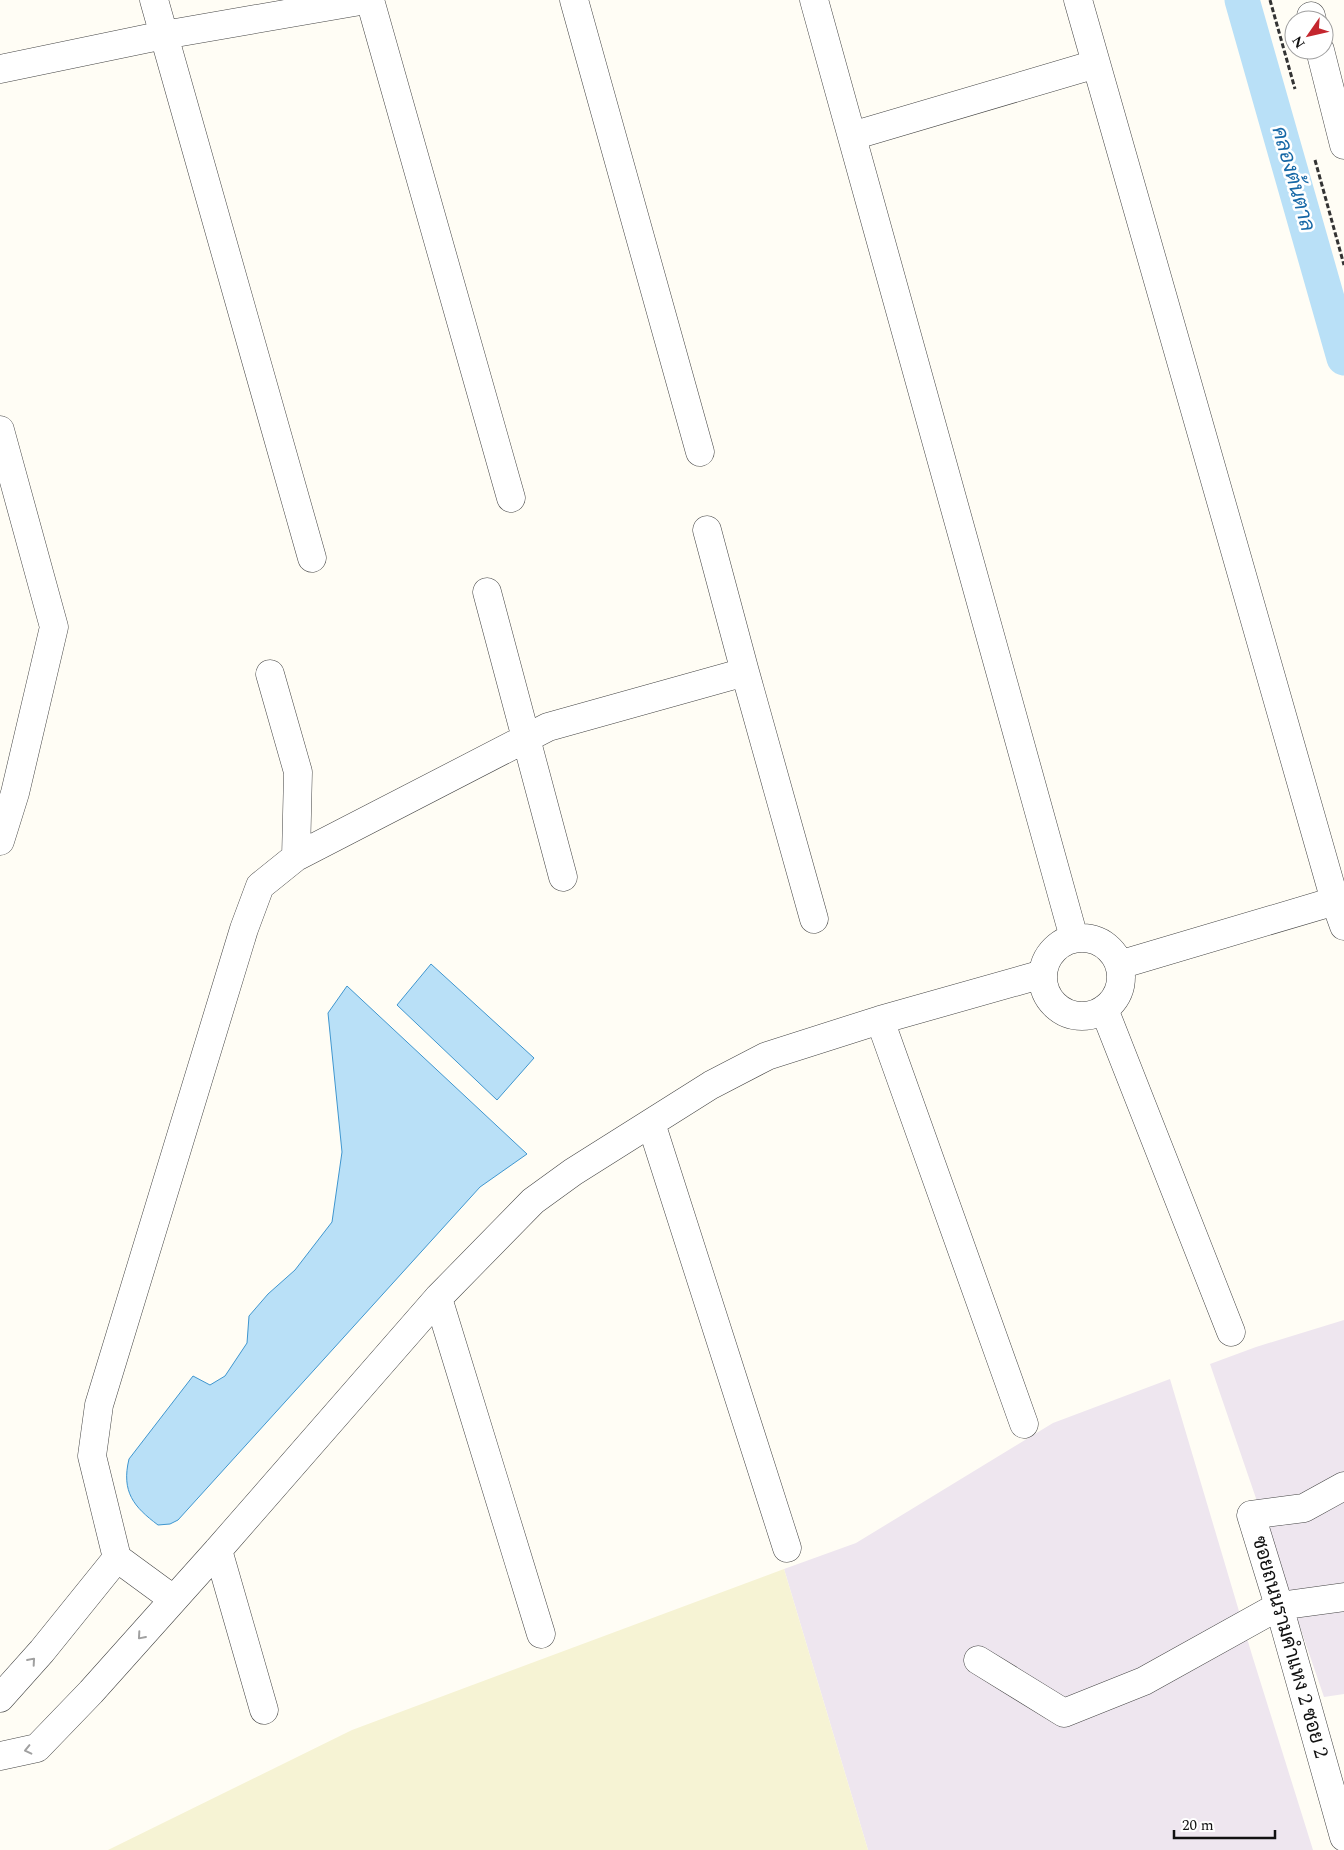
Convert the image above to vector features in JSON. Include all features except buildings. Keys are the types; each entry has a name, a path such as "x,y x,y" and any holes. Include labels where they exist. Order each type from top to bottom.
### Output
{"street":[{"path":"154,0 312,558"},
{"path":"0,69 164,35 366,0"},
{"path":"370,0 510,498"},
{"path":"574,0 700,452"},
{"path":"814,0 1074,938"},
{"path":"1078,0 1335,901 1344,926"},
{"path":"1323,60 1344,144"},
{"path":"852,136 1096,64"},
{"path":"0,430 54,627 15,793 0,841"},
{"path":"707,530 814,919"},
{"path":"487,592 563,877"},
{"path":"173,1599 117,1558 92,1456 99,1405 244,929 260,886 296,856 525,737 548,727 745,672"},
{"path":"270,674 298,772 296,856"},
{"path":"1120,965 1335,901"},
{"path":"1074,938 1091,939 1106,946 1114,954 1120,965 1119,989 1113,1001 1104,1009 1093,1014 1081,1016 1068,1014 1049,998 1044,986 1043,974 1046,962 1052,951 1062,942 1074,938"},
{"path":"0,1756 37,1748 91,1692 438,1298 533,1201 573,1172 711,1085 767,1056 880,1020 1043,974"},
{"path":"1104,1009 1231,1332"},
{"path":"880,1020 1024,1424"},
{"path":"651,1123 787,1548"},
{"path":"438,1298 541,1634"},
{"name":"ซอยถนนรามคำแหง 2 ซอย 2","path":"1344,1486 1304,1508 1251,1515 1279,1606 1344,1837"},
{"path":"218,1550 264,1710"},
{"path":"0,1698 117,1558"},
{"path":"978,1660 1064,1713 1144,1681 1279,1606 1344,1597"}],"shaded area":[{"path":"1344,1320 1344,1694 1324,1697 1210,1364 1256,1347"},
{"path":"1170,1379 1252,1655 1313,1850 868,1850 784,1569 856,1543 1053,1423"},
{"path":"784,1569 868,1850 108,1850 352,1730"}],"water":[{"path":"431,964 534,1058 497,1100 397,1005"},
{"path":"347,986 527,1154 480,1187 178,1520 170,1524 158,1525 136,1505 128,1490 127,1471 129,1459 193,1376 210,1385 225,1376 247,1343 249,1316 268,1294 295,1270 332,1222 342,1152 328,1013"}],"waterway":[{"name":"คลองต้นตาล","path":"1242,0 1344,358"}]}
